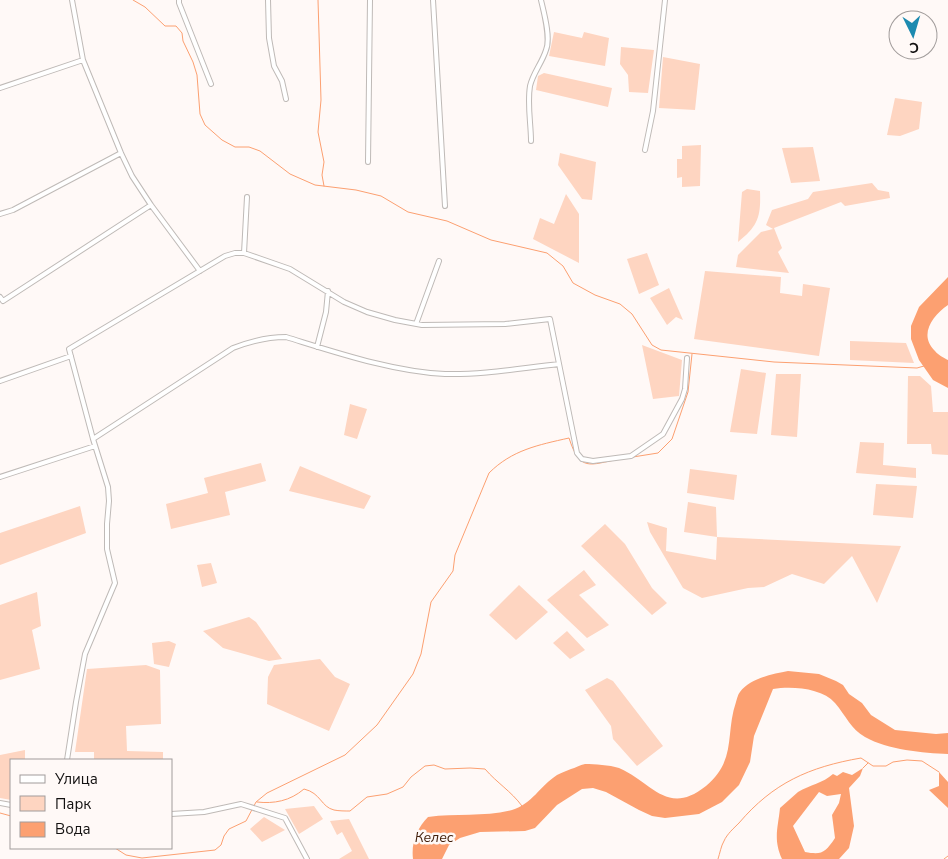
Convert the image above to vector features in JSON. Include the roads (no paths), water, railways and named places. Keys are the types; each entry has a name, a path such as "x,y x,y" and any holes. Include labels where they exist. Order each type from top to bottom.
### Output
{"street":[{"path":"72,0 83,60 121,153 132,176 151,205 200,271"},
{"path":"179,0 211,84"},
{"path":"268,0 269,38 274,66 282,82 286,99"},
{"path":"368,162 370,0"},
{"path":"433,0 445,206"},
{"path":"531,142 530,88 533,76 548,42 541,0"},
{"path":"645,150 653,111 665,0"},
{"path":"0,88 83,60"},
{"path":"0,214 13,210 121,153"},
{"path":"244,253 247,197"},
{"path":"1,299 151,205"},
{"path":"67,759 85,654 116,583 107,549 107,524 110,501 108,487 93,440 69,349 225,256 244,253 290,269 344,302 367,312 395,320 416,324 504,324 550,319 577,453 582,459 593,461 631,456 663,434 682,399 685,389 687,358"},
{"path":"416,324 439,261"},
{"path":"318,347 326,312 328,291"},
{"path":"93,440 233,348 252,340 269,337 286,338 410,370 444,374 470,374 559,364"},
{"path":"0,382 71,356"},
{"path":"0,478 95,446"},
{"path":"172,814 204,812 241,804 275,814 285,818 307,859"}],"water":[{"path":"948,277 948,305 937,314 929,326 928,338 930,345 938,354 948,360 948,388 933,380 919,360 911,339 911,326 919,307"},
{"name":"Келес","path":"788,671 819,674 836,681 843,685 849,694 862,703 871,715 895,730 936,734 948,733 948,754 906,750 884,745 865,737 856,730 835,703 822,694 798,688 773,689 754,736 750,762 739,785 722,802 699,814 665,818 652,816 606,792 593,788 582,789 557,805 535,828 525,831 480,832 460,838 449,845 442,859 413,859 413,847 416,836 428,817 512,810 525,804 557,775 585,764 619,768 660,794 670,798 692,795 706,786 716,776 722,766 729,746 733,714 739,693 744,687 756,680"},
{"path":"863,768 860,776 849,788 854,826 849,848 839,859 782,859 777,839 780,808 798,792 825,780 833,774 837,776 843,772 852,775","holes":["819,792 827,796 841,794 839,803 832,815 835,838 823,852 805,852 793,826"]},
{"path":"939,772 948,782 948,808 929,790 939,786"}],"waterway":[{"path":"133,0 145,7 165,26 176,26 182,33 183,41 197,75 200,114 205,125 222,140 235,147 249,147 260,151 290,174 315,185 356,190 381,196 408,212 447,221 491,240 547,253 563,266 573,283 595,295 620,304 632,314 652,345 661,350 774,362 917,368 924,366"},
{"path":"318,0 321,100 318,132 324,162 322,175 324,186"},
{"path":"633,457 658,453 672,439 688,392 692,354"},
{"path":"117,849 126,855 142,858 215,850 221,845 229,829 246,821 256,802 267,793 345,755 377,725 413,674 421,654 431,602 453,571 455,555 489,473 498,465 526,450 569,438 577,456 587,464 619,459"},
{"path":"718,859 727,836 752,809 779,787 809,772 825,766 861,758 873,766 886,766 893,762 907,760 922,761 939,772"},
{"path":"863,768 868,763"},
{"path":"257,802 282,801 304,789 310,791 330,808 350,811 367,797 387,794 403,787 411,777 425,766 434,765 445,769 485,769 522,806"},
{"path":"0,813 10,816"},
{"path":"944,859 948,856"}]}
